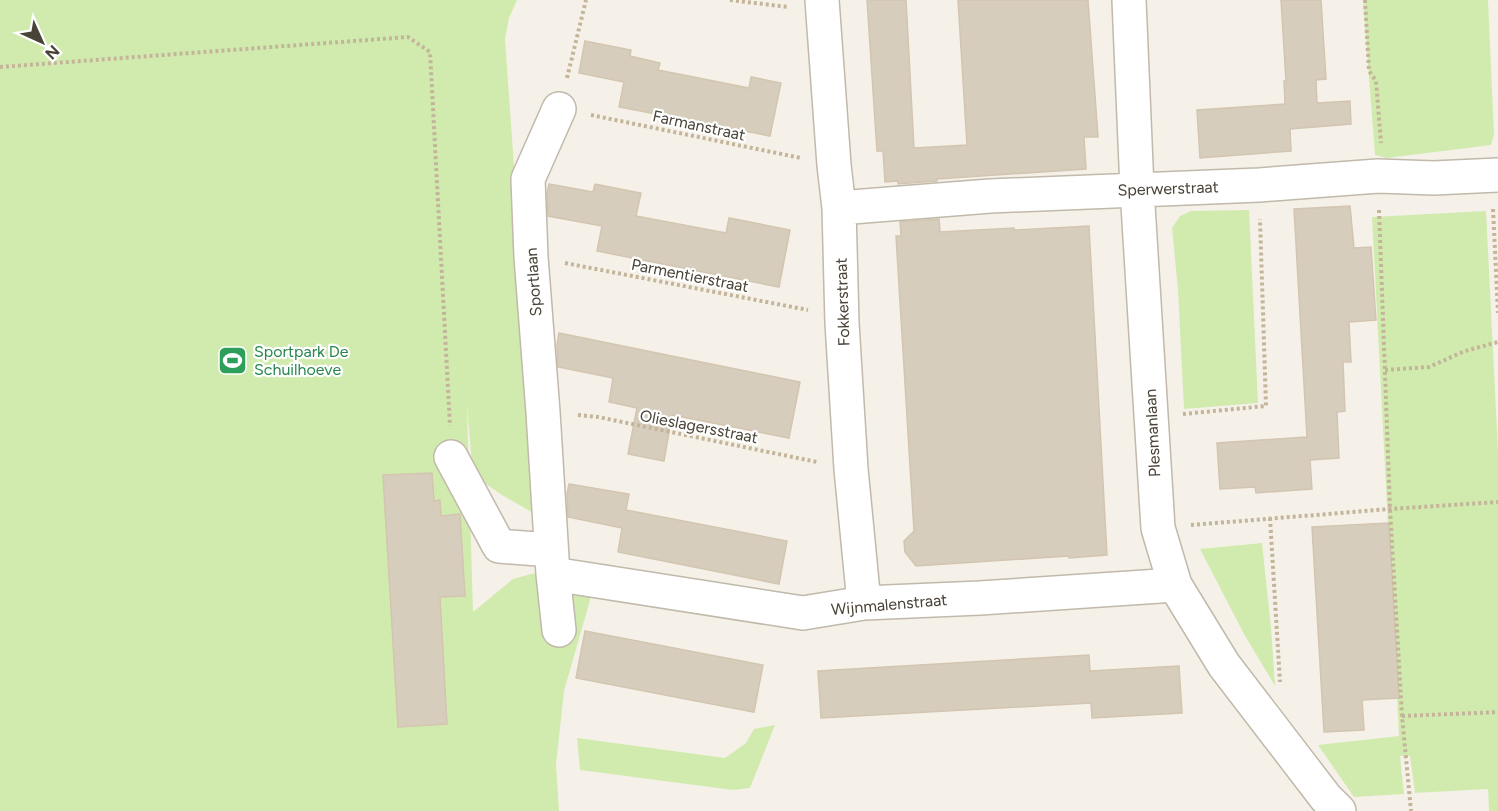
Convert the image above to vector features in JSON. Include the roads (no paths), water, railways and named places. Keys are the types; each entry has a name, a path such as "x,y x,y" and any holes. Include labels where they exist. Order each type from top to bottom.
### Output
{"street":[{"name":"Plesmanlaan","path":"1129,0 1137,189 1158,528 1175,585 1224,665 1326,798 1339,811"},
{"name":"Fokkerstraat","path":"822,6 839,208 842,323 850,469 864,603"},
{"name":"Sportlaan","path":"552,562 531,257 528,179 559,108"},
{"name":"Sperwerstraat","path":"839,208 990,196 1258,185 1378,176 1434,178 1495,175"},
{"name":"Wijnmalenstraat","path":"452,457 499,546 552,562 803,613 864,603 1175,585"},
{"path":"552,562 559,630"}],"place":[{"name":"Sportpark De Schuilhoeve","path":"233,360"}]}
